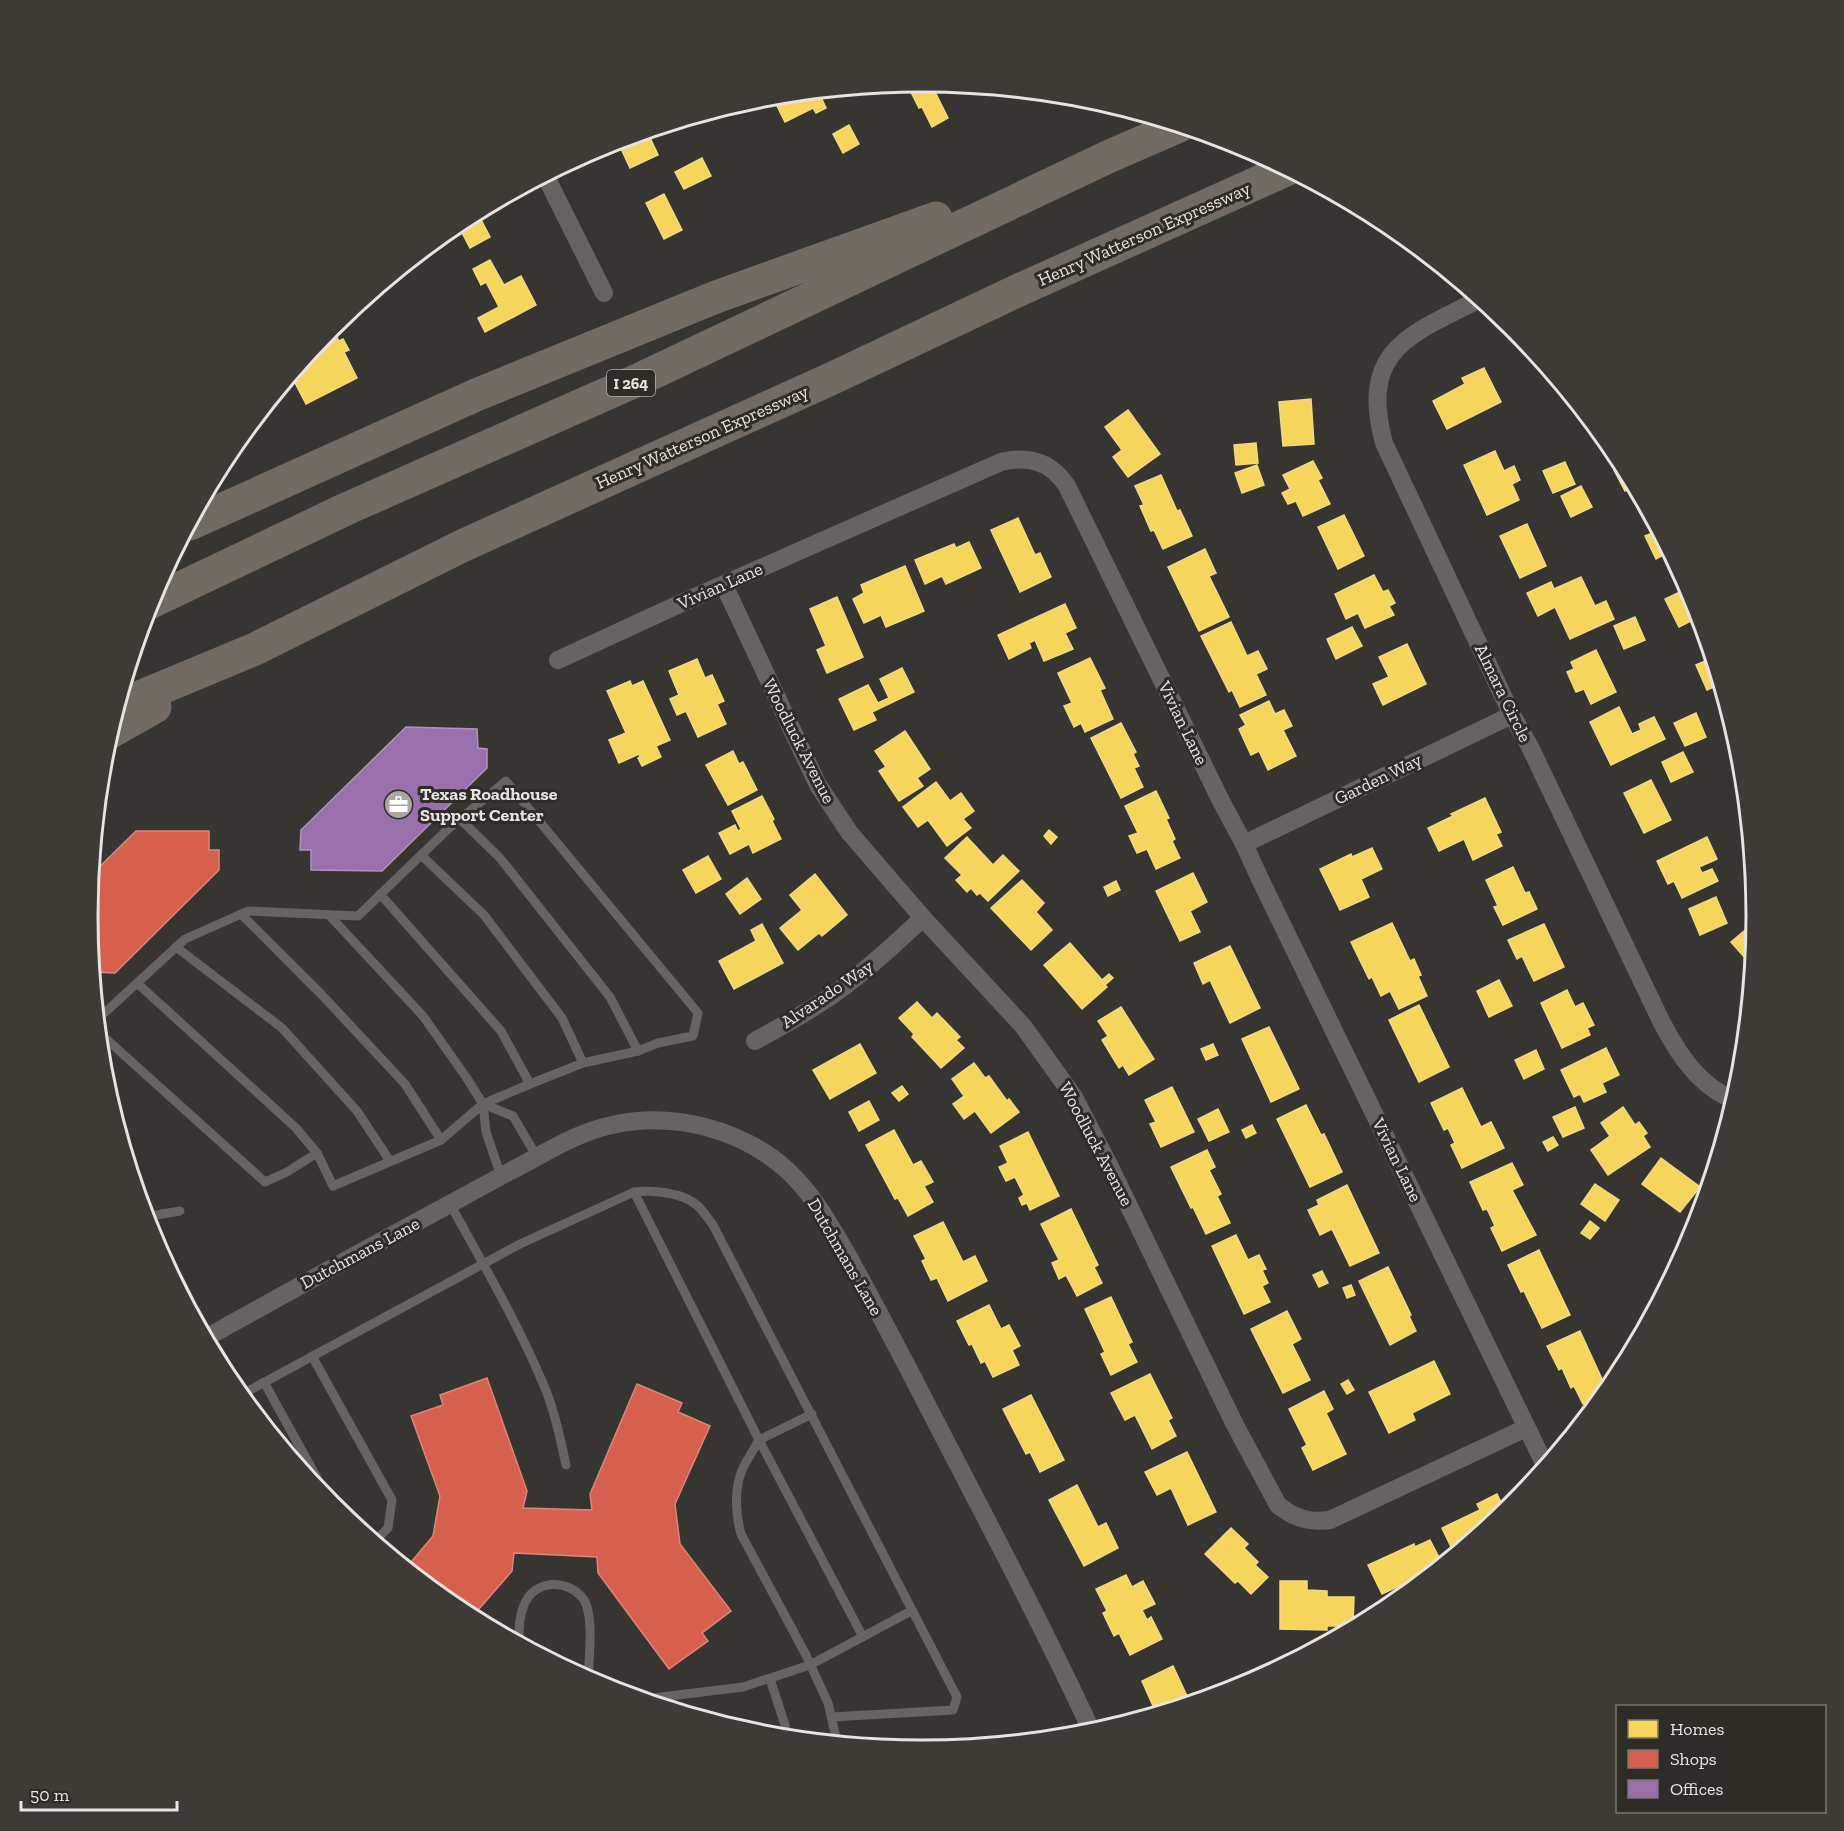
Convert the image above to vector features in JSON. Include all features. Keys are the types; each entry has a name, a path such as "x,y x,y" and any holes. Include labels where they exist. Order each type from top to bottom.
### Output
{"highway":[{"name":"I 264","path":"163,597 346,509 640,379 1110,156 1170,130"},
{"path":"199,520 476,395 705,301 1110,156"},
{"name":"Henry Watterson Expressway","path":"126,703 255,649 462,546 1279,173"},
{"path":"120,726 255,649"}],"street":[{"path":"548,181 604,293"},
{"name":"Almara Circle","path":"1472,303 1418,331 1397,347 1385,365 1379,382 1378,422 1391,460 1512,715 1530,747 1673,1042 1699,1078 1725,1097"},
{"name":"Vivian Lane","path":"558,660 1001,462 1016,459 1035,460 1050,467 1067,486 1244,844 1542,1459"},
{"name":"Woodluck Avenue","path":"724,585 818,784 849,832 923,918 1023,1026 1074,1097 1235,1425 1278,1505 1289,1514 1302,1520 1318,1522 1330,1520 1526,1428"},
{"name":"Garden Way","path":"1244,844 1512,715"},
{"name":"Alvarado Way","path":"755,1041 849,983 923,918"},
{"name":"Dutchmans Lane","path":"213,1334 569,1140 614,1124 662,1120 687,1123 734,1137 775,1161 804,1187 826,1220 865,1287 1006,1557 1088,1723"}],"lane":[{"path":"104,1013 176,947 185,939 241,914 249,911 358,916 460,819 507,781 698,1013 693,1036 583,1063 530,1084 483,1104 441,1140 333,1186 317,1153 296,1128 137,983"},
{"path":"460,819 500,858 610,997 638,1051"},
{"path":"421,855 484,915 562,1018 583,1063"},
{"path":"381,894 501,1031 530,1084"},
{"path":"241,914 322,995 405,1084 441,1140"},
{"path":"328,915 423,1017 466,1077 483,1104 486,1132 501,1176"},
{"path":"176,947 282,1028 357,1112 390,1161"},
{"path":"108,1041 265,1182 287,1172 317,1153"},
{"path":"483,1104 513,1116 537,1157"},
{"path":"249,1390 520,1244 634,1192 648,1191 675,1195 697,1205 713,1225 957,1696 953,1710 832,1717"},
{"path":"634,1192 759,1440 863,1637"},
{"path":"450,1204 542,1382 556,1423 566,1466"},
{"path":"155,1215 180,1211"},
{"path":"312,1356 392,1500 387,1528 380,1536"},
{"path":"264,1382 313,1470"},
{"path":"812,1414 759,1440 741,1474 737,1521 741,1534 828,1703 835,1734"},
{"path":"519,1634 524,1604 531,1592 550,1583 569,1586 584,1600 589,1617 588,1669"},
{"path":"661,1697 743,1687 770,1679 810,1665 911,1611"},
{"path":"770,1679 785,1728"}],"building: Homes":[{"path":"911,92 935,92 948,118 932,127 922,107 919,108"},
{"path":"821,98 826,108 816,113 813,108 785,122 776,105"},
{"path":"849,125 859,144 843,153 833,134"},
{"path":"650,138 658,155 630,168 621,149"},
{"path":"702,158 711,176 684,189 675,172"},
{"path":"664,194 682,230 664,239 646,203"},
{"path":"481,220 490,237 470,248 462,232"},
{"path":"490,260 504,285 521,276 536,305 485,332 478,318 499,307 486,282 481,285 473,269"},
{"path":"336,336 339,341 343,339 349,350 344,352 357,378 306,404 294,382"},
{"path":"1484,368 1501,402 1447,429 1433,401 1465,384 1462,378"},
{"path":"1311,399 1314,444 1283,446 1279,402"},
{"path":"1128,410 1160,454 1128,477 1113,457 1122,450 1105,427"},
{"path":"1256,443 1258,463 1236,465 1234,445"},
{"path":"1495,451 1504,471 1514,466 1520,480 1512,484 1519,500 1487,515 1464,465"},
{"path":"1313,461 1322,478 1318,480 1330,504 1303,516 1296,501 1288,504 1282,493 1290,489 1283,475"},
{"path":"1565,462 1575,484 1553,493 1543,471"},
{"path":"1257,465 1264,485 1242,493 1235,473"},
{"path":"1614,470 1627,490 1625,491"},
{"path":"1161,475 1177,511 1180,510 1192,536 1163,549 1154,530 1151,531 1140,506 1144,505 1135,486"},
{"path":"1581,486 1592,507 1571,517 1561,496"},
{"path":"1344,515 1364,556 1338,569 1318,527"},
{"path":"1018,518 1035,555 1040,553 1051,577 1020,592 991,530"},
{"path":"1527,524 1546,566 1520,578 1500,536"},
{"path":"1652,533 1663,555 1656,559 1645,536"},
{"path":"969,542 981,568 946,584 942,576 925,584 915,560 954,544 956,548"},
{"path":"1205,549 1216,573 1209,576 1229,617 1199,631 1168,567"},
{"path":"905,566 924,611 886,627 881,615 864,623 853,599 864,593 861,585"},
{"path":"1374,575 1383,592 1388,590 1395,603 1389,606 1394,615 1365,628 1358,613 1346,619 1335,594"},
{"path":"1581,577 1595,606 1606,601 1614,619 1570,639 1555,607 1538,616 1527,593 1551,582 1554,589"},
{"path":"1679,592 1691,621 1679,627 1665,599"},
{"path":"837,597 863,657 827,673 817,650 826,646 810,609"},
{"path":"1065,604 1076,628 1065,633 1073,649 1044,661 1035,640 1029,643 1031,648 1009,659 998,635"},
{"path":"1635,617 1645,640 1624,649 1614,626"},
{"path":"1231,622 1247,656 1258,651 1267,669 1256,674 1266,695 1240,707 1232,690 1229,692 1201,636"},
{"path":"1352,627 1362,646 1336,659 1327,639"},
{"path":"1407,644 1426,684 1383,705 1373,684 1389,677 1379,657"},
{"path":"1596,650 1616,692 1591,704 1584,689 1576,692 1567,672 1574,669 1571,662"},
{"path":"1090,658 1105,688 1100,690 1113,719 1085,732 1081,723 1074,727 1064,706 1072,703 1058,673"},
{"path":"697,659 705,678 712,675 724,701 717,704 726,724 698,737 686,711 677,715 670,699 679,695 669,671"},
{"path":"1705,661 1713,687 1707,690 1696,665"},
{"path":"902,668 914,692 872,712 876,720 854,730 839,699 868,685 878,703 889,698 880,679"},
{"path":"630,681 632,686 643,681 670,740 656,746 661,757 642,766 638,758 639,754 619,763 609,740 626,733 607,691"},
{"path":"1269,701 1275,714 1284,710 1292,726 1283,730 1296,756 1268,770 1259,751 1251,755 1239,729 1246,725 1240,715"},
{"path":"1619,707 1632,734 1641,730 1639,724 1654,717 1665,739 1611,765 1590,722"},
{"path":"1696,713 1706,737 1685,746 1674,723"},
{"path":"1121,723 1136,752 1133,754 1139,766 1134,768 1143,787 1121,798 1091,738"},
{"path":"905,731 930,769 917,778 923,786 899,801 879,771 886,767 875,751"},
{"path":"733,751 739,764 743,762 757,790 728,805 706,765"},
{"path":"1683,752 1693,772 1671,782 1662,762"},
{"path":"1651,780 1671,820 1644,833 1624,793"},
{"path":"936,782 950,801 961,793 974,811 963,819 971,828 947,846 928,820 918,827 903,807"},
{"path":"1156,791 1169,818 1166,819 1175,839 1172,841 1180,858 1156,869 1147,849 1137,853 1129,836 1138,833 1125,806"},
{"path":"762,796 781,839 753,853 749,844 730,854 719,833 735,825 738,831 741,829 732,811"},
{"path":"1485,798 1501,832 1496,834 1502,846 1473,860 1464,839 1439,851 1428,828"},
{"path":"1049,830 1057,837 1051,844 1044,836"},
{"path":"967,837 993,865 1003,855 1019,871 988,901 980,893 977,895 971,888 967,892 956,880 962,875 945,858"},
{"path":"1707,837 1717,859 1699,867 1702,873 1712,869 1718,881 1682,898 1674,881 1668,884 1657,861"},
{"path":"1372,848 1382,869 1361,879 1369,897 1340,910 1320,869 1351,854 1352,857"},
{"path":"708,856 721,879 696,893 683,870"},
{"path":"1513,867 1525,893 1529,892 1537,909 1503,925 1494,907 1498,906 1486,880"},
{"path":"1193,873 1207,902 1190,911 1200,932 1180,941 1156,891"},
{"path":"815,874 847,915 822,936 819,933 798,950 780,928 802,910 790,895"},
{"path":"747,878 761,899 740,914 726,894"},
{"path":"1022,880 1044,903 1036,912 1052,930 1031,950 991,908"},
{"path":"1116,881 1120,890 1108,896 1104,887"},
{"path":"1716,897 1727,923 1700,935 1689,909"},
{"path":"1392,923 1410,961 1414,959 1421,975 1418,976 1427,996 1399,1009 1390,991 1381,996 1372,977 1369,979 1351,942"},
{"path":"762,924 783,963 734,989 719,961 756,941 751,930"},
{"path":"1544,924 1564,967 1534,981 1522,956 1517,959 1508,940"},
{"path":"1745,930 1744,957 1731,942"},
{"path":"1070,943 1102,980 1109,974 1113,978 1105,985 1107,987 1082,1009 1044,965"},
{"path":"1230,946 1260,1008 1230,1023 1210,980 1203,984 1194,963"},
{"path":"1499,980 1512,1006 1489,1017 1477,991"},
{"path":"1567,990 1575,1007 1583,1003 1594,1025 1587,1028 1590,1035 1562,1048 1541,1003"},
{"path":"917,1002 932,1018 937,1013 960,1037 956,1040 964,1048 941,1068 912,1037 914,1034 899,1018"},
{"path":"1419,1005 1449,1067 1419,1082 1389,1020"},
{"path":"1121,1007 1154,1059 1129,1075 1123,1065 1119,1068 1102,1040 1108,1036 1098,1021"},
{"path":"1269,1027 1299,1089 1271,1102 1242,1039"},
{"path":"860,1044 876,1073 830,1099 813,1070"},
{"path":"1213,1044 1218,1055 1206,1060 1201,1049"},
{"path":"1606,1048 1619,1075 1602,1083 1606,1092 1584,1102 1580,1094 1574,1097 1561,1070"},
{"path":"1536,1050 1544,1069 1524,1079 1515,1060"},
{"path":"974,1063 985,1078 989,1076 1007,1101 1009,1099 1019,1112 991,1133 975,1111 964,1119 953,1104 964,1096 952,1079"},
{"path":"902,1086 908,1094 899,1101 892,1093"},
{"path":"1172,1087 1194,1132 1161,1147 1150,1124 1156,1122 1145,1100"},
{"path":"1462,1088 1481,1127 1491,1122 1504,1148 1462,1168 1451,1145 1455,1143 1448,1128 1444,1130 1431,1103"},
{"path":"869,1101 879,1120 859,1131 849,1112"},
{"path":"1306,1105 1321,1135 1324,1134 1342,1172 1310,1187 1277,1119"},
{"path":"1575,1107 1584,1128 1563,1137 1553,1117"},
{"path":"1623,1107 1635,1125 1639,1122 1647,1133 1643,1136 1650,1147 1608,1175 1591,1150 1610,1136 1601,1123"},
{"path":"1218,1109 1229,1132 1209,1141 1198,1119"},
{"path":"1252,1125 1256,1133 1246,1138 1242,1130"},
{"path":"894,1130 913,1165 921,1161 933,1182 924,1186 933,1202 908,1216 898,1198 895,1199 866,1145"},
{"path":"1028,1132 1059,1196 1030,1210 1027,1203 1022,1205 1019,1198 1024,1195 1015,1177 1006,1181 999,1167 1008,1163 1000,1146"},
{"path":"1553,1137 1558,1145 1548,1151 1543,1142"},
{"path":"1207,1150 1215,1167 1209,1170 1221,1194 1217,1196 1230,1223 1206,1234 1171,1167"},
{"path":"1661,1158 1700,1187 1680,1212 1642,1184"},
{"path":"1512,1163 1523,1185 1512,1190 1536,1235 1502,1251 1491,1228 1495,1226 1487,1209 1483,1210 1470,1182"},
{"path":"1595,1184 1619,1200 1605,1221 1581,1204"},
{"path":"1347,1185 1379,1253 1350,1266 1332,1229 1320,1235 1308,1210 1319,1205 1317,1200"},
{"path":"1071,1209 1098,1265 1094,1267 1102,1283 1077,1296 1066,1275 1059,1279 1052,1263 1059,1260 1041,1224"},
{"path":"1590,1221 1599,1228 1590,1239 1581,1233"},
{"path":"943,1222 963,1262 975,1256 987,1281 948,1301 937,1278 931,1280 922,1261 926,1259 914,1236"},
{"path":"1236,1235 1248,1260 1259,1255 1266,1269 1262,1270 1268,1283 1262,1286 1270,1302 1244,1314 1212,1246"},
{"path":"1539,1250 1570,1315 1542,1328 1508,1265"},
{"path":"1388,1267 1411,1315 1409,1316 1416,1331 1390,1345 1359,1281"},
{"path":"1322,1271 1328,1283 1319,1287 1313,1275"},
{"path":"1351,1285 1355,1295 1347,1298 1343,1288"},
{"path":"1111,1297 1132,1342 1128,1344 1137,1362 1111,1375 1101,1354 1105,1352 1085,1309"},
{"path":"989,1305 1001,1329 1009,1325 1020,1346 1012,1350 1019,1365 993,1377 985,1361 981,1363 972,1344 969,1345 957,1321"},
{"path":"1287,1311 1301,1339 1292,1344 1310,1380 1283,1393 1251,1329"},
{"path":"1580,1331 1602,1380 1586,1403 1583,1404 1574,1386 1571,1388 1562,1368 1559,1370 1547,1346"},
{"path":"1434,1361 1450,1394 1412,1413 1415,1420 1389,1433 1369,1392"},
{"path":"1150,1374 1172,1418 1168,1420 1176,1436 1152,1449 1135,1415 1125,1420 1111,1393"},
{"path":"1348,1380 1354,1390 1347,1394 1341,1384"},
{"path":"1324,1391 1333,1409 1326,1413 1346,1454 1313,1470 1302,1448 1307,1445 1289,1409"},
{"path":"1031,1395 1064,1460 1040,1472 1030,1452 1026,1454 1003,1409"},
{"path":"1187,1452 1216,1512 1188,1525 1171,1488 1157,1495 1145,1472"},
{"path":"1077,1485 1098,1527 1106,1523 1118,1548 1084,1566 1049,1500"},
{"path":"1497,1494 1501,1502 1451,1547 1442,1528 1480,1510 1477,1504"},
{"path":"1231,1528 1248,1544 1244,1548 1258,1562 1255,1565 1268,1577 1251,1594 1238,1581 1235,1583 1205,1554"},
{"path":"1430,1540 1439,1557 1404,1584 1382,1594 1368,1565 1414,1544 1415,1547"},
{"path":"1126,1575 1132,1587 1143,1581 1155,1604 1142,1610 1147,1620 1151,1617 1162,1639 1130,1655 1119,1633 1114,1636 1103,1613 1107,1611 1096,1589"},
{"path":"1280,1581 1307,1581 1307,1590 1327,1591 1327,1597 1354,1597 1353,1617 1339,1626 1327,1626 1327,1630 1280,1629"},
{"path":"1173,1666 1187,1696 1153,1706 1142,1681"}],"building: Shops":[{"path":"136,831 209,831 209,850 219,850 219,870 115,973 100,972 98,916 100,866"},
{"path":"487,1378 527,1491 523,1508 592,1510 590,1494 637,1384 682,1403 678,1412 710,1426 675,1504 680,1544 731,1611 702,1633 708,1641 669,1669 598,1573 597,1557 514,1553 512,1571 478,1610 411,1562 433,1536 440,1496 411,1416 443,1405 440,1395"}],"building: Offices":[{"path":"406,727 477,729 478,748 487,749 487,768 382,871 311,870 311,850 300,850 301,830"}],"place":[{"name":"Texas Roadhouse Support Center","path":"399,804"}]}
